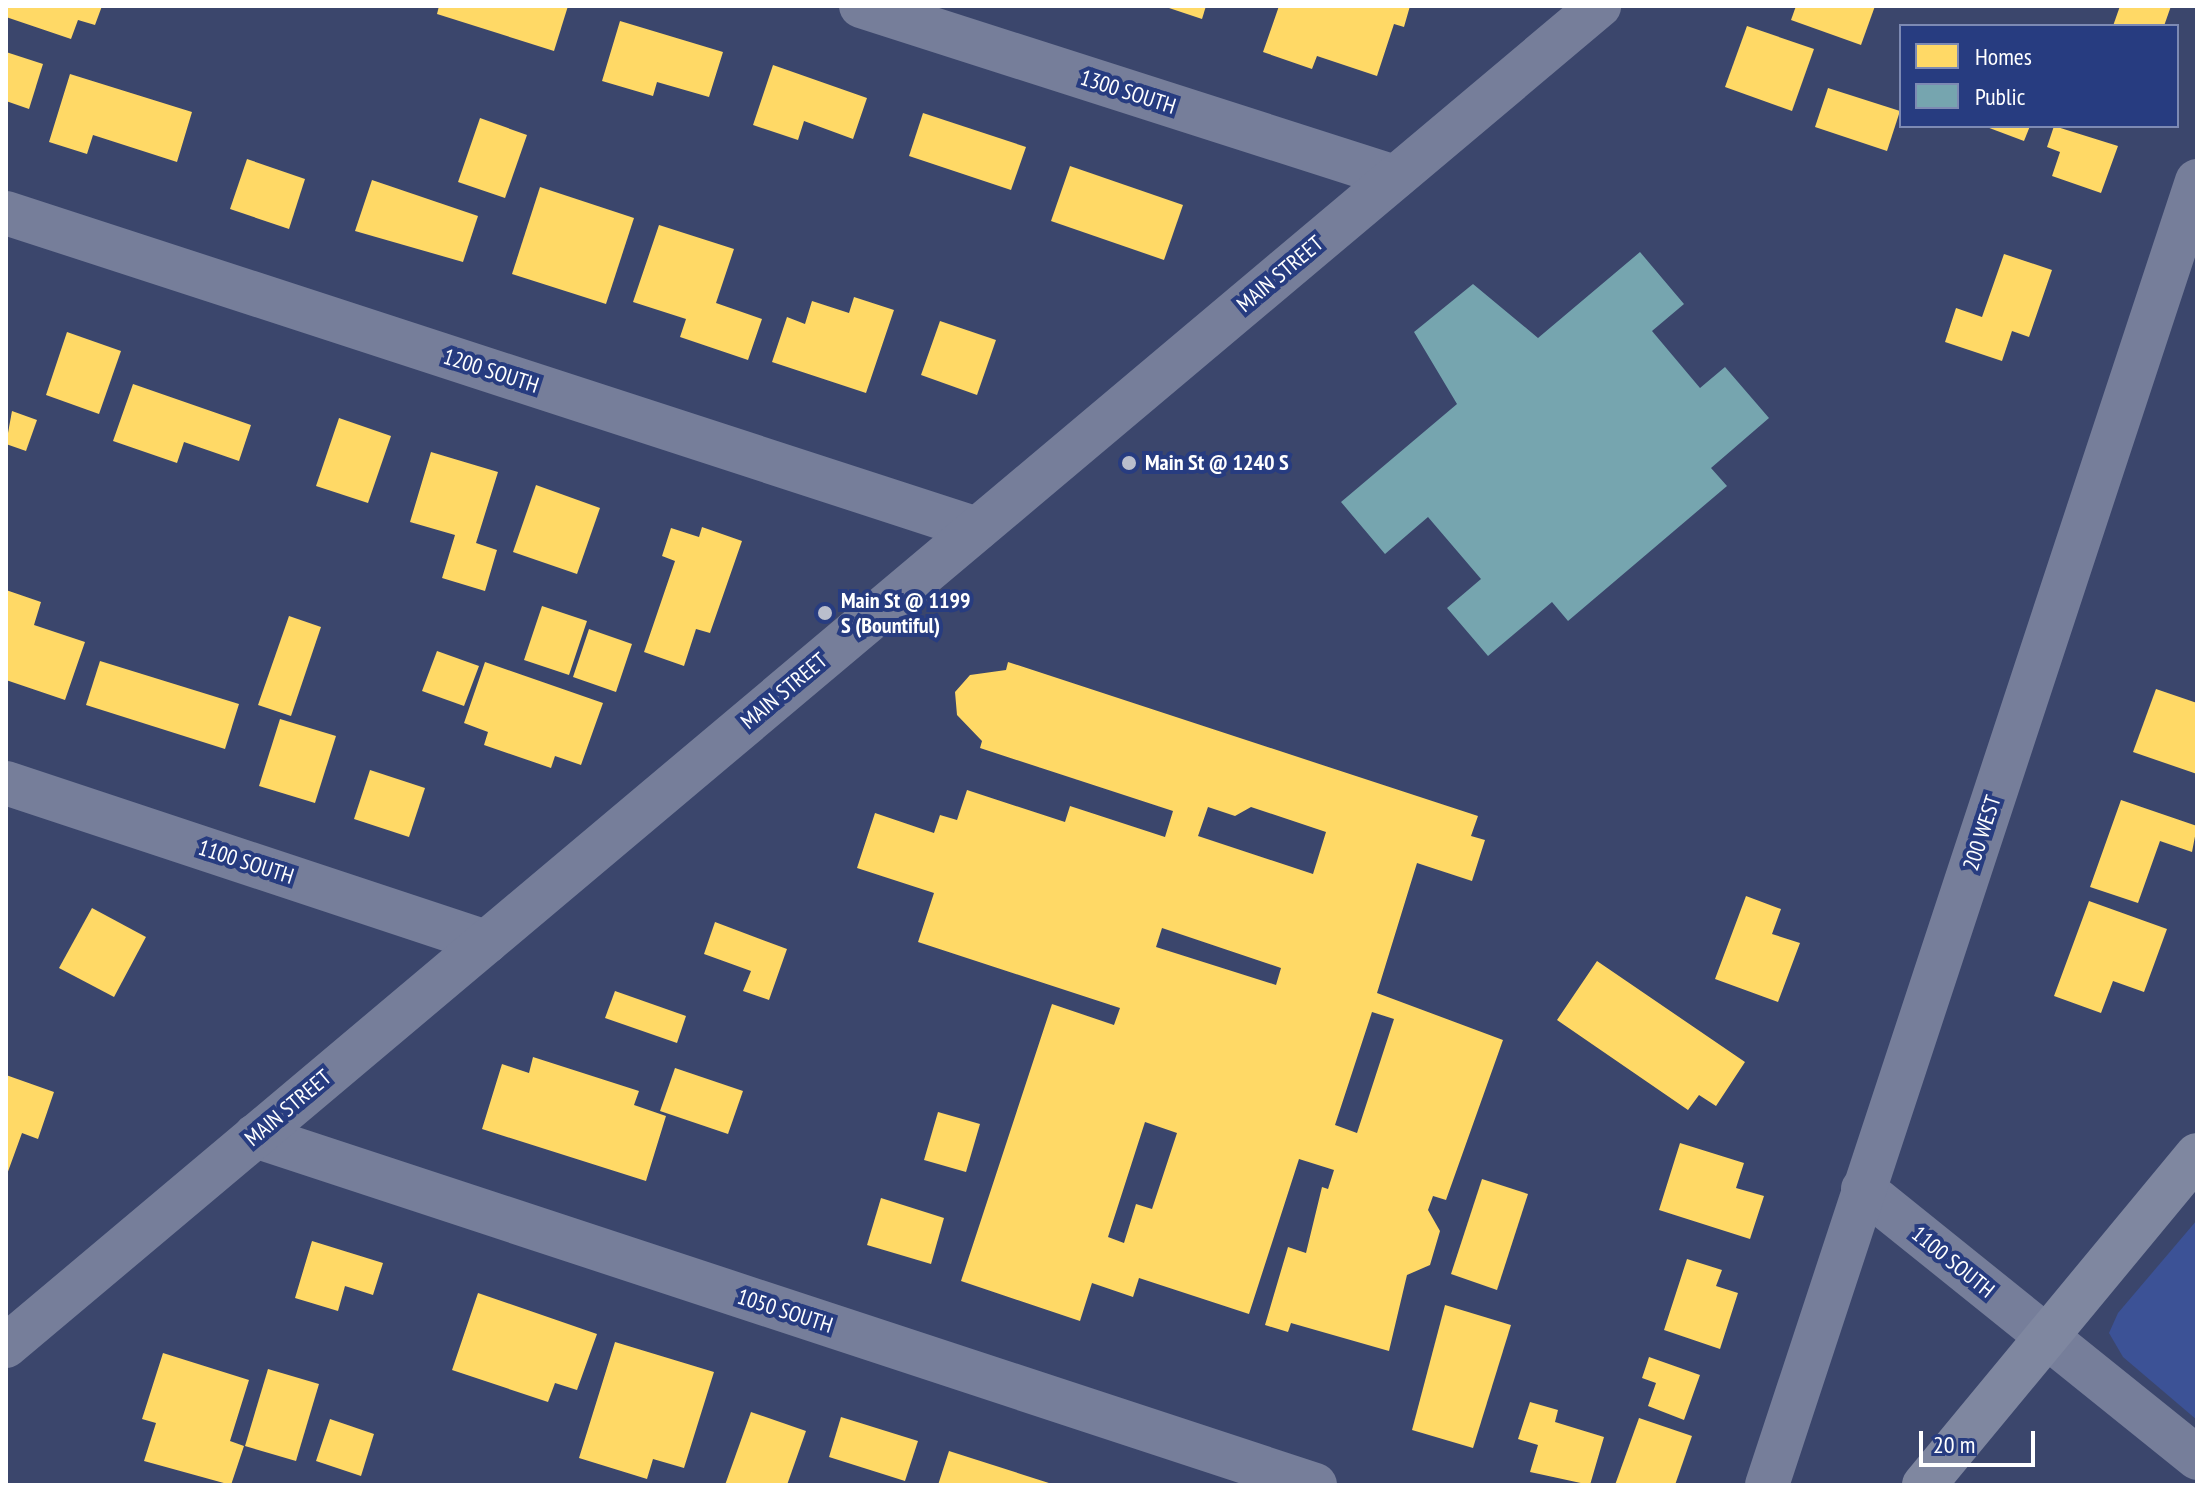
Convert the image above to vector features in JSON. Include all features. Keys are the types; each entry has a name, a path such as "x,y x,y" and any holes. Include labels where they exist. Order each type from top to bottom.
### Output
{"main road":[{"path":"1924,1485 2043,1334 2197,1155"}],"street":[{"name":"1300 SOUTH","path":"861,6 1395,177"},
{"name":"MAIN STREET","path":"6,1346 1599,6"},
{"name":"200 WEST","path":"1767,1485 2197,181"},
{"name":"1200 SOUTH","path":"6,213 977,529"},
{"name":"1100 SOUTH","path":"6,783 486,942"},
{"name":"1050 SOUTH","path":"255,1136 1315,1485"},
{"name":"1100 SOUTH","path":"1863,1189 2043,1334"},
{"path":"2043,1334 2197,1458"}],"shaded area":[{"path":"2197,1220 2197,1420 2123,1357 2109,1333 2118,1313"}],"building: Homes":[{"path":"8,6 102,6 95,25 78,20 71,39 6,17"},
{"path":"439,6 568,6 554,51 437,14"},
{"path":"1163,6 1206,6 1202,19"},
{"path":"1279,6 1410,6 1404,27 1394,24 1377,76 1317,56 1312,69 1263,52"},
{"path":"1796,6 1875,6 1861,45 1791,20"},
{"path":"2120,6 2171,6 2165,24 2114,24"},
{"path":"620,21 723,52 709,97 657,82 653,96 602,81"},
{"path":"1747,26 1814,49 1792,111 1725,87"},
{"path":"6,52 43,64 29,109 6,101"},
{"path":"773,65 867,98 853,139 804,121 798,140 753,125"},
{"path":"70,74 192,112 177,162 93,135 87,154 49,142"},
{"path":"1828,88 1899,111 1887,151 1815,127"},
{"path":"923,113 1026,147 1011,190 909,156"},
{"path":"480,118 527,135 505,198 458,182"},
{"path":"1989,128 2029,128 2024,141"},
{"path":"2053,128 2118,146 2101,193 2052,176 2060,152 2047,147"},
{"path":"247,159 305,179 289,229 230,209"},
{"path":"1070,166 1183,205 1164,260 1051,221"},
{"path":"372,180 478,216 463,262 355,231"},
{"path":"540,187 634,218 606,304 512,274"},
{"path":"659,225 734,249 716,303 762,319 748,360 680,337 686,319 633,302"},
{"path":"2004,254 2052,270 2029,337 2012,331 2002,361 1945,342 1956,308 1982,317"},
{"path":"854,297 894,310 866,393 772,362 787,317 805,324 812,301 849,313"},
{"path":"940,321 996,340 977,395 921,375"},
{"path":"67,332 121,351 99,414 46,395"},
{"path":"133,384 251,425 239,461 184,442 177,463 113,441"},
{"path":"12,411 37,420 26,451 6,444"},
{"path":"339,418 391,436 368,503 316,486"},
{"path":"431,452 498,472 476,543 497,550 485,591 442,578 455,535 410,522"},
{"path":"536,485 600,508 577,574 513,552"},
{"path":"702,527 742,541 710,633 696,629 684,666 644,652 675,561 662,556 671,528 699,537"},
{"path":"6,590 41,602 34,625 85,642 65,700 6,680"},
{"path":"542,606 587,621 569,675 524,660"},
{"path":"289,616 321,627 291,716 258,705"},
{"path":"589,629 632,644 616,692 573,677"},
{"path":"437,651 479,666 464,706 422,691"},
{"path":"100,661 239,704 225,749 86,705"},
{"path":"485,662 603,703 581,765 555,756 551,768 484,745 488,732 464,723"},
{"path":"1008,662 1478,816 1471,836 1485,840 1472,881 1417,863 1377,993 1503,1040 1446,1200 1433,1196 1428,1210 1440,1231 1430,1265 1407,1275 1389,1351 1291,1323 1288,1332 1265,1325 1288,1247 1306,1253 1322,1187 1328,1189 1334,1170 1299,1159 1249,1314 1139,1278 1133,1297 1092,1283 1080,1321 961,1281 1052,1004 1114,1025 1120,1008 918,942 934,893 857,868 875,813 934,833 940,815 957,820 967,790 1065,822 1070,806 1165,837 1173,811 980,748 982,741 957,715 955,692 970,675 1006,670","holes":["1208,807 1235,816 1251,807 1326,832 1313,874 1198,836","1162,928 1281,968 1276,985 1156,947","1372,1012 1394,1019 1357,1133 1335,1125","1145,1122 1177,1133 1152,1209 1136,1204 1124,1243 1108,1237"]},
{"path":"2156,689 2197,703 2197,774 2133,752"},
{"path":"280,719 336,736 315,803 259,786"},
{"path":"370,770 425,788 409,837 354,819"},
{"path":"2121,800 2197,826 2192,852 2160,841 2138,903 2090,887"},
{"path":"1746,896 1781,909 1772,934 1800,943 1778,1002 1715,979"},
{"path":"2089,901 2167,929 2144,992 2113,981 2101,1013 2054,996"},
{"path":"92,908 146,937 114,997 59,968"},
{"path":"715,922 787,949 769,1000 743,991 751,971 704,954"},
{"path":"1597,961 1745,1062 1716,1106 1699,1095 1688,1110 1557,1020"},
{"path":"615,991 686,1016 677,1043 605,1018"},
{"path":"533,1057 639,1091 634,1105 666,1116 646,1181 482,1129 502,1064 529,1073"},
{"path":"675,1068 743,1091 728,1134 660,1111"},
{"path":"6,1075 54,1092 38,1139 22,1133 6,1177"},
{"path":"938,1112 980,1124 966,1172 924,1160"},
{"path":"1680,1143 1744,1163 1736,1188 1764,1196 1750,1239 1659,1210"},
{"path":"1482,1179 1528,1194 1497,1290 1451,1274"},
{"path":"881,1198 944,1218 931,1264 867,1245"},
{"path":"312,1241 383,1263 373,1295 345,1286 338,1311 295,1298"},
{"path":"1687,1259 1722,1270 1716,1286 1738,1293 1720,1349 1664,1330"},
{"path":"478,1293 597,1334 577,1390 555,1383 548,1402 452,1370"},
{"path":"1445,1305 1511,1325 1473,1448 1412,1430"},
{"path":"615,1342 714,1372 684,1468 653,1459 647,1479 579,1458"},
{"path":"163,1353 249,1380 230,1441 244,1446 231,1485 144,1461 156,1423 142,1419"},
{"path":"1649,1357 1700,1375 1684,1420 1648,1406 1656,1383 1642,1378"},
{"path":"268,1369 319,1384 296,1461 245,1446"},
{"path":"1530,1402 1558,1410 1555,1422 1604,1437 1590,1485 1530,1472 1538,1445 1518,1439"},
{"path":"751,1412 806,1431 787,1485 725,1485"},
{"path":"841,1417 918,1441 905,1481 829,1457"},
{"path":"1639,1418 1692,1436 1675,1485 1615,1485"},
{"path":"330,1419 374,1434 361,1476 316,1461"},
{"path":"949,1451 1052,1484 1052,1485 938,1485"}],"building: Public":[{"path":"1640,252 1684,304 1652,331 1700,388 1725,367 1769,418 1711,468 1727,486 1568,621 1552,602 1488,656 1447,608 1481,579 1428,517 1385,554 1341,502 1457,404 1414,332 1473,284 1538,338"}],"place":[{"name":"Main St @ 1240 S","path":"1129,463"},
{"name":"Main St @ 1199 S (Bountiful)","path":"825,613"}]}
